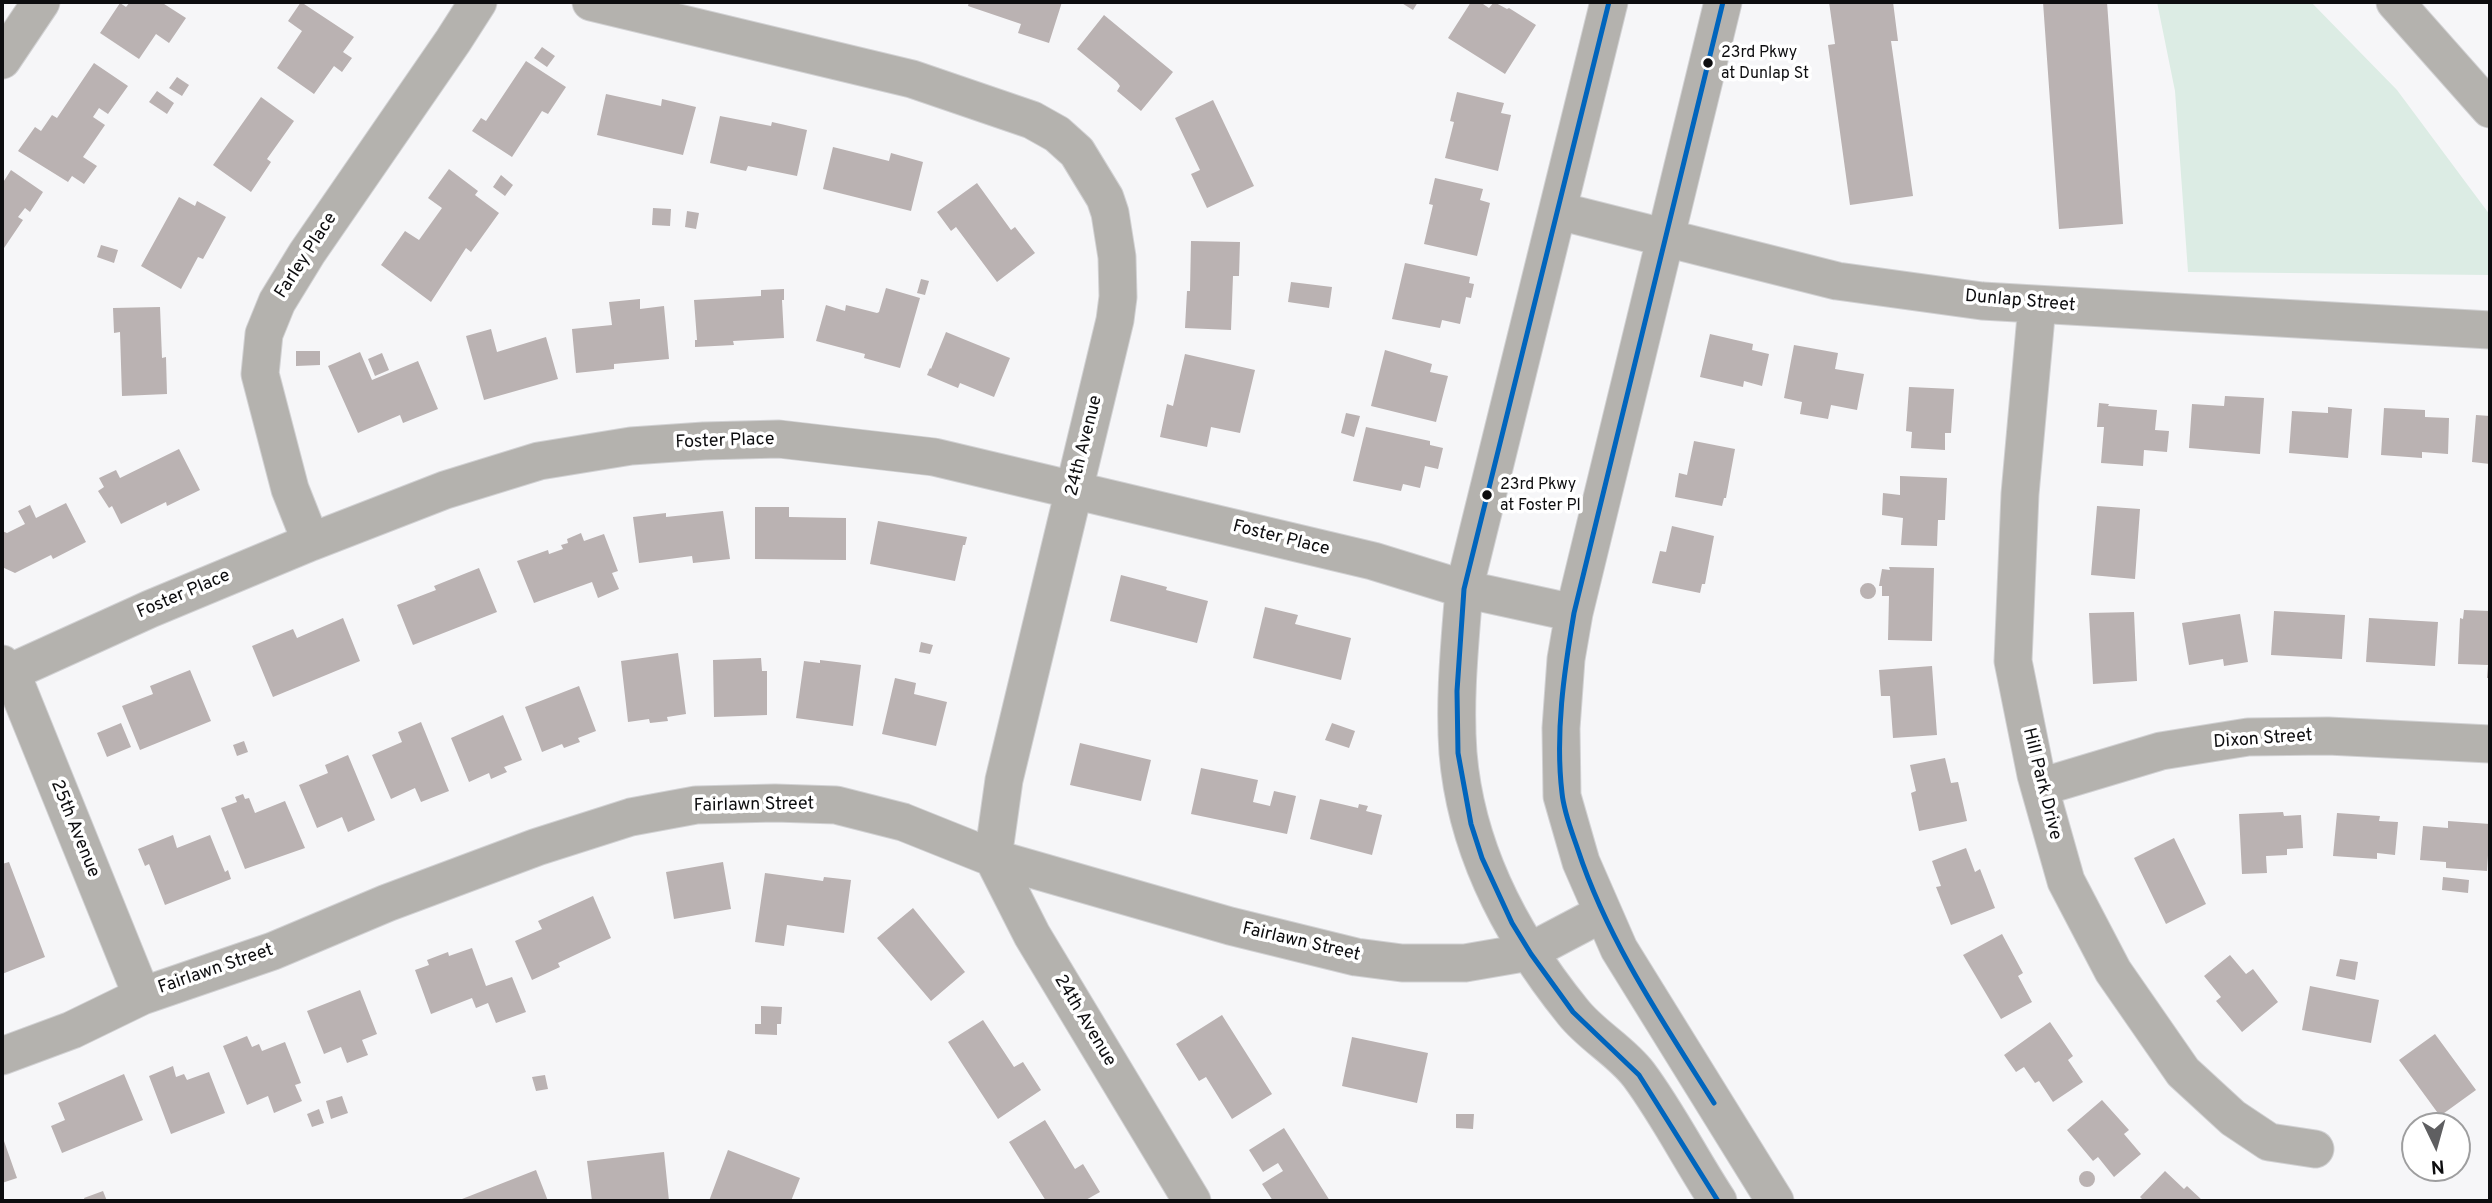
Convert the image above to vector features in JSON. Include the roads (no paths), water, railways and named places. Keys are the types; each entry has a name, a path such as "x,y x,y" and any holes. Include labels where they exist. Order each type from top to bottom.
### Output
{"street":[{"path":"2,60 41,2"},
{"name":"Farley Place","path":"311,542 290,489 260,374 264,334 277,302 307,253 478,2"},
{"name":"24th Avenue","path":"591,2 912,79 1032,120 1057,134 1077,152 1105,198 1116,243 1118,277 1115,320 1004,780 993,858 1032,935 1192,1201"},
{"path":"1609,2 1464,589 1457,677 1458,753 1461,778 1477,844 1490,883 1529,953 1575,1015 1638,1073 1718,1201"},
{"path":"1723,2 1574,613 1566,659 1560,727 1562,796 1581,862 1626,960 1775,1201"},
{"path":"2395,2 2490,109"},
{"name":"Dunlap Street","path":"1559,211 1837,281 1982,301 2490,330"},
{"name":"Hill Park Drive","path":"2037,305 2020,494 2013,661 2036,775 2066,881 2113,971 2183,1072 2233,1118 2269,1142 2315,1149"},
{"name":"Foster Place","path":"6,668 311,542 445,490 539,461 631,446 704,441 779,439 842,444 934,457 1373,561 1464,589 1574,613"},
{"name":"25th Avenue","path":"6,668 142,996"},
{"name":"Dixon Street","path":"2041,787 2161,751 2248,737 2328,736 2490,744"},
{"name":"Fairlawn Street","path":"2,1056 72,1030 142,996 273,951 387,903 537,847 631,817 696,805 836,804 903,822 993,858 1230,926 1356,957 1402,964 1465,963 1529,953 1604,913"}],"place":[{"name":"23rd Pkwy at Dunlap St","path":"1708,63"},
{"name":"23rd Pkwy at Foster Pl","path":"1487,495"}]}
